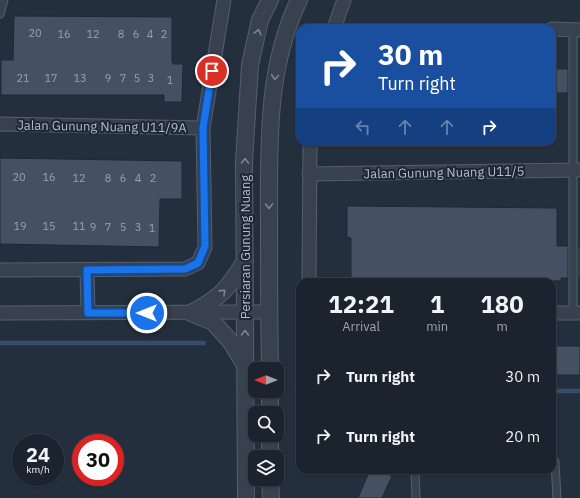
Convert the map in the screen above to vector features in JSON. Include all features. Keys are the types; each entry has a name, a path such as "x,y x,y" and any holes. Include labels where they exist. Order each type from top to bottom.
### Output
{"street":[{"path":"0,270 185,269 198,263 205,246 203,128 224,0"},
{"name":"Persiaran Gunung Nuang","path":"246,498 244,161 250,65 260,20 270,0"},
{"name":"Persiaran Gunung Nuang","path":"270,362 269,156 276,66 288,23 299,0"},
{"path":"335,24 344,0"},
{"path":"556,29 576,30"},
{"name":"Jalan Gunung Nuang U11/9A","path":"0,124 203,128"},
{"path":"308,278 310,146"},
{"name":"Jalan Gunung Nuang U11/5","path":"309,174 576,170"},
{"path":"191,313 219,296 232,284 245,261"},
{"path":"87,270 88,313"},
{"path":"0,313 269,312"},
{"path":"191,313 213,322 232,342 245,366"},
{"path":"556,313 577,313"},
{"path":"270,486 271,498"}],"lane":[{"path":"0,14 4,0"},
{"path":"576,30 577,313"},
{"path":"416,474 416,498"},
{"path":"556,474 558,498"}],"building":[{"path":"14,16 172,17 172,61 173,64 183,64 182,102 164,102 164,95 1,95 1,60 13,60"},
{"path":"556,69 568,69 568,93 556,93"},
{"path":"0,158 182,161 182,199 160,199 159,247 0,244"},
{"path":"347,206 557,208 557,246 568,246 568,278 561,278 561,281 556,281 556,278 351,278 351,238 347,237"},
{"path":"578,246 580,246 580,278 578,278"},
{"path":"556,346 580,346 580,375 556,375"},
{"path":"368,474 387,474 392,476 382,498 358,498"}],"waterway":[{"path":"0,343 204,343"},
{"path":"556,391 580,391"}],"route":[{"path":"147,313 88,313 87,270 185,269 198,263 205,246 203,128 212,71"}]}
